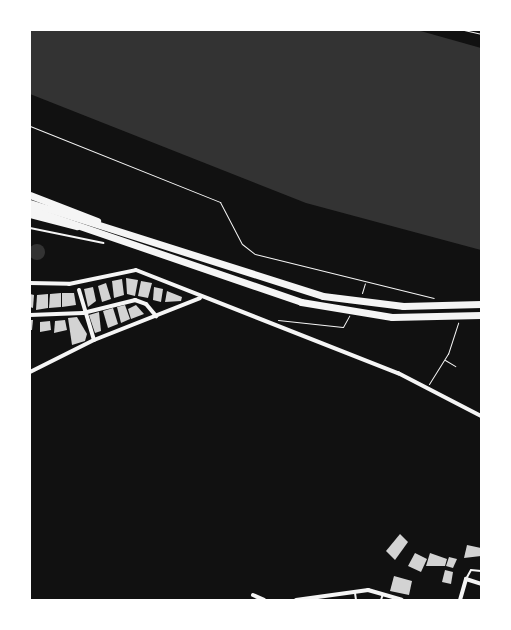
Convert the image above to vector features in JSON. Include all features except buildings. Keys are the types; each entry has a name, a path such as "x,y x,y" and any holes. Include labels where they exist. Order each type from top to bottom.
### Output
{"highway":[{"path":"30,195 89,215 116,234 183,262 277,295 342,310 420,318 481,315"},
{"path":"30,202 101,224"},
{"path":"30,209 116,234 188,252 280,285 346,300 403,306 481,304"},
{"path":"30,214 90,226"}],"street":[{"path":"30,283 77,282 136,270 200,298 427,387 481,416"},
{"path":"79,290 83,313 94,340"},
{"path":"30,372 94,340 200,298"},
{"path":"30,315 83,313 135,300 146,304 156,316"},
{"path":"460,600 466,580 481,584"},
{"path":"296,600 334,599 355,590 383,594 402,600"},
{"path":"253,595 264,600"}],"lane":[{"path":"30,228 103,243"},
{"path":"77,282 79,290"},
{"path":"466,580 471,570 481,570"},
{"path":"355,590 356,600"},
{"path":"381,600 383,594"}],"path":[{"path":"464,30 481,34"},
{"path":"30,126 220,202 242,244 255,254 437,299"},
{"path":"359,298 365,282"},
{"path":"267,323 286,318 317,327 343,327 352,312"},
{"path":"427,387 444,360 459,321"},
{"path":"444,360 455,366"}],"shaded area":[{"path":"30,30 417,30 481,48 481,250 306,203 30,94"},
{"path":"34,244 40,244 45,249 43,258 34,260 29,255 29,249"}]}
